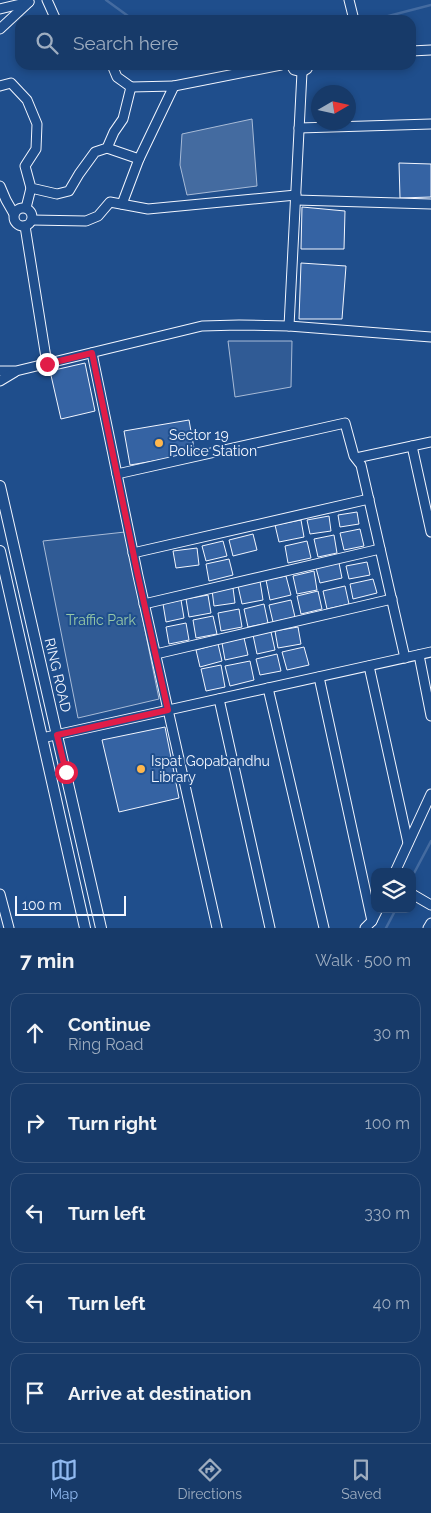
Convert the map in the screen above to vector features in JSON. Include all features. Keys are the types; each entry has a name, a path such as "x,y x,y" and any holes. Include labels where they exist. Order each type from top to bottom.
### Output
{"main road":[{"name":"RING ROAD","path":"0,486 101,928"},
{"path":"0,552 85,928"}],"street":[{"path":"47,0 54,15"},
{"path":"349,0 353,15"},
{"path":"0,9 31,1"},
{"path":"16,15 31,1"},
{"path":"0,29 15,15"},
{"path":"416,51 431,50"},
{"path":"114,70 117,77 132,87 174,86 256,70"},
{"path":"294,70 302,72 305,70"},
{"path":"289,326 302,72"},
{"path":"0,86 11,83 27,100 37,124 36,149 25,166 32,188 26,208"},
{"path":"122,204 139,159 174,86"},
{"path":"107,148 114,132 123,119 132,87"},
{"path":"299,128 431,124"},
{"path":"32,188 57,194 69,191 95,152 107,148 139,159"},
{"path":"0,186 17,224 20,226 28,223 86,221 98,216 110,202 148,209 296,198 431,204"},
{"path":"14,214 19,209 26,208"},
{"path":"26,208 31,213 28,223 47,364"},
{"path":"0,371 16,371 202,326 289,326 431,336"},
{"path":"92,353 144,604 218,928"},
{"path":"0,381 16,371"},
{"path":"117,474 346,423 356,458 362,465 405,658"},
{"path":"356,458 431,442"},
{"path":"412,446 431,532"},
{"path":"133,553 369,499"},
{"path":"144,604 380,549"},
{"path":"156,654 392,599"},
{"path":"42,738 431,652"},
{"path":"419,654 431,716"},
{"path":"369,666 408,843"},
{"path":"319,677 372,921"},
{"path":"268,688 324,928"},
{"path":"218,699 270,928"},
{"path":"397,868 431,794"},
{"path":"0,894 9,928"},
{"path":"416,896 431,905"},
{"path":"365,928 372,921 376,913"},
{"path":"428,928 431,923"}],"shaded area":[{"path":"252,119 257,186 187,195 180,165 182,134"},
{"path":"228,341 292,341 291,387 235,397"},
{"name":"Traffic Park","path":"125,532 159,699 78,718 43,541"}],"building":[{"path":"399,163 431,164 431,197 400,198"},
{"path":"302,207 345,211 344,249 301,249"},
{"path":"301,263 346,266 342,319 299,319"},
{"path":"85,363 95,411 61,419 50,371"},
{"name":"Sector 19 Police Station","path":"189,420 195,454 130,465 124,431"},
{"path":"357,512 359,524 340,527 338,515"},
{"path":"329,516 331,531 310,534 307,520"},
{"path":"301,520 304,537 279,542 275,525"},
{"path":"360,529 364,546 344,550 340,533"},
{"path":"253,534 257,550 233,556 229,540"},
{"path":"334,535 337,553 318,557 314,539"},
{"path":"223,541 227,556 206,561 202,546"},
{"path":"307,541 311,558 288,563 285,546"},
{"path":"197,548 199,565 176,568 173,551"},
{"path":"229,559 233,575 209,581 206,564"},
{"path":"367,562 370,575 349,579 346,566"},
{"path":"339,563 342,578 320,583 316,568"},
{"path":"314,571 317,590 297,594 293,576"},
{"path":"286,576 291,595 270,600 266,580"},
{"path":"373,579 377,593 353,599 350,584"},
{"path":"260,581 263,600 242,604 238,586"},
{"path":"345,586 349,604 327,609 323,591"},
{"path":"233,588 235,603 214,606 212,590"},
{"path":"318,591 322,609 301,614 297,596"},
{"path":"208,595 211,613 189,617 186,599"},
{"path":"181,600 184,618 166,622 163,604"},
{"path":"291,600 295,617 273,622 269,605"},
{"path":"264,604 268,623 248,627 244,609"},
{"path":"239,609 242,627 221,631 218,613"},
{"path":"213,616 217,634 196,638 193,620"},
{"path":"186,623 189,640 169,644 166,627"},
{"path":"298,627 301,644 278,648 275,631"},
{"path":"271,632 275,650 257,654 253,635"},
{"path":"244,638 248,655 225,660 222,643"},
{"path":"218,644 222,661 200,667 196,650"},
{"path":"304,647 309,665 287,670 282,652"},
{"path":"277,654 281,671 260,675 256,659"},
{"path":"250,661 254,680 230,686 225,666"},
{"path":"221,665 225,687 206,691 201,669"},
{"name":"Ispat Gopabandhu Library","path":"165,727 179,798 119,812 102,740"}],"waterway":[{"path":"106,0 127,15"},
{"path":"392,15 431,5"},
{"path":"416,869 431,841"},
{"path":"386,928 394,913"}],"place":[{"name":"Sector 19 Police Station","path":"159,443"},
{"name":"Ispat Gopabandhu Library","path":"141,769"}],"route":[{"path":"47,364 92,353 168,710 57,735 66,772"}]}
